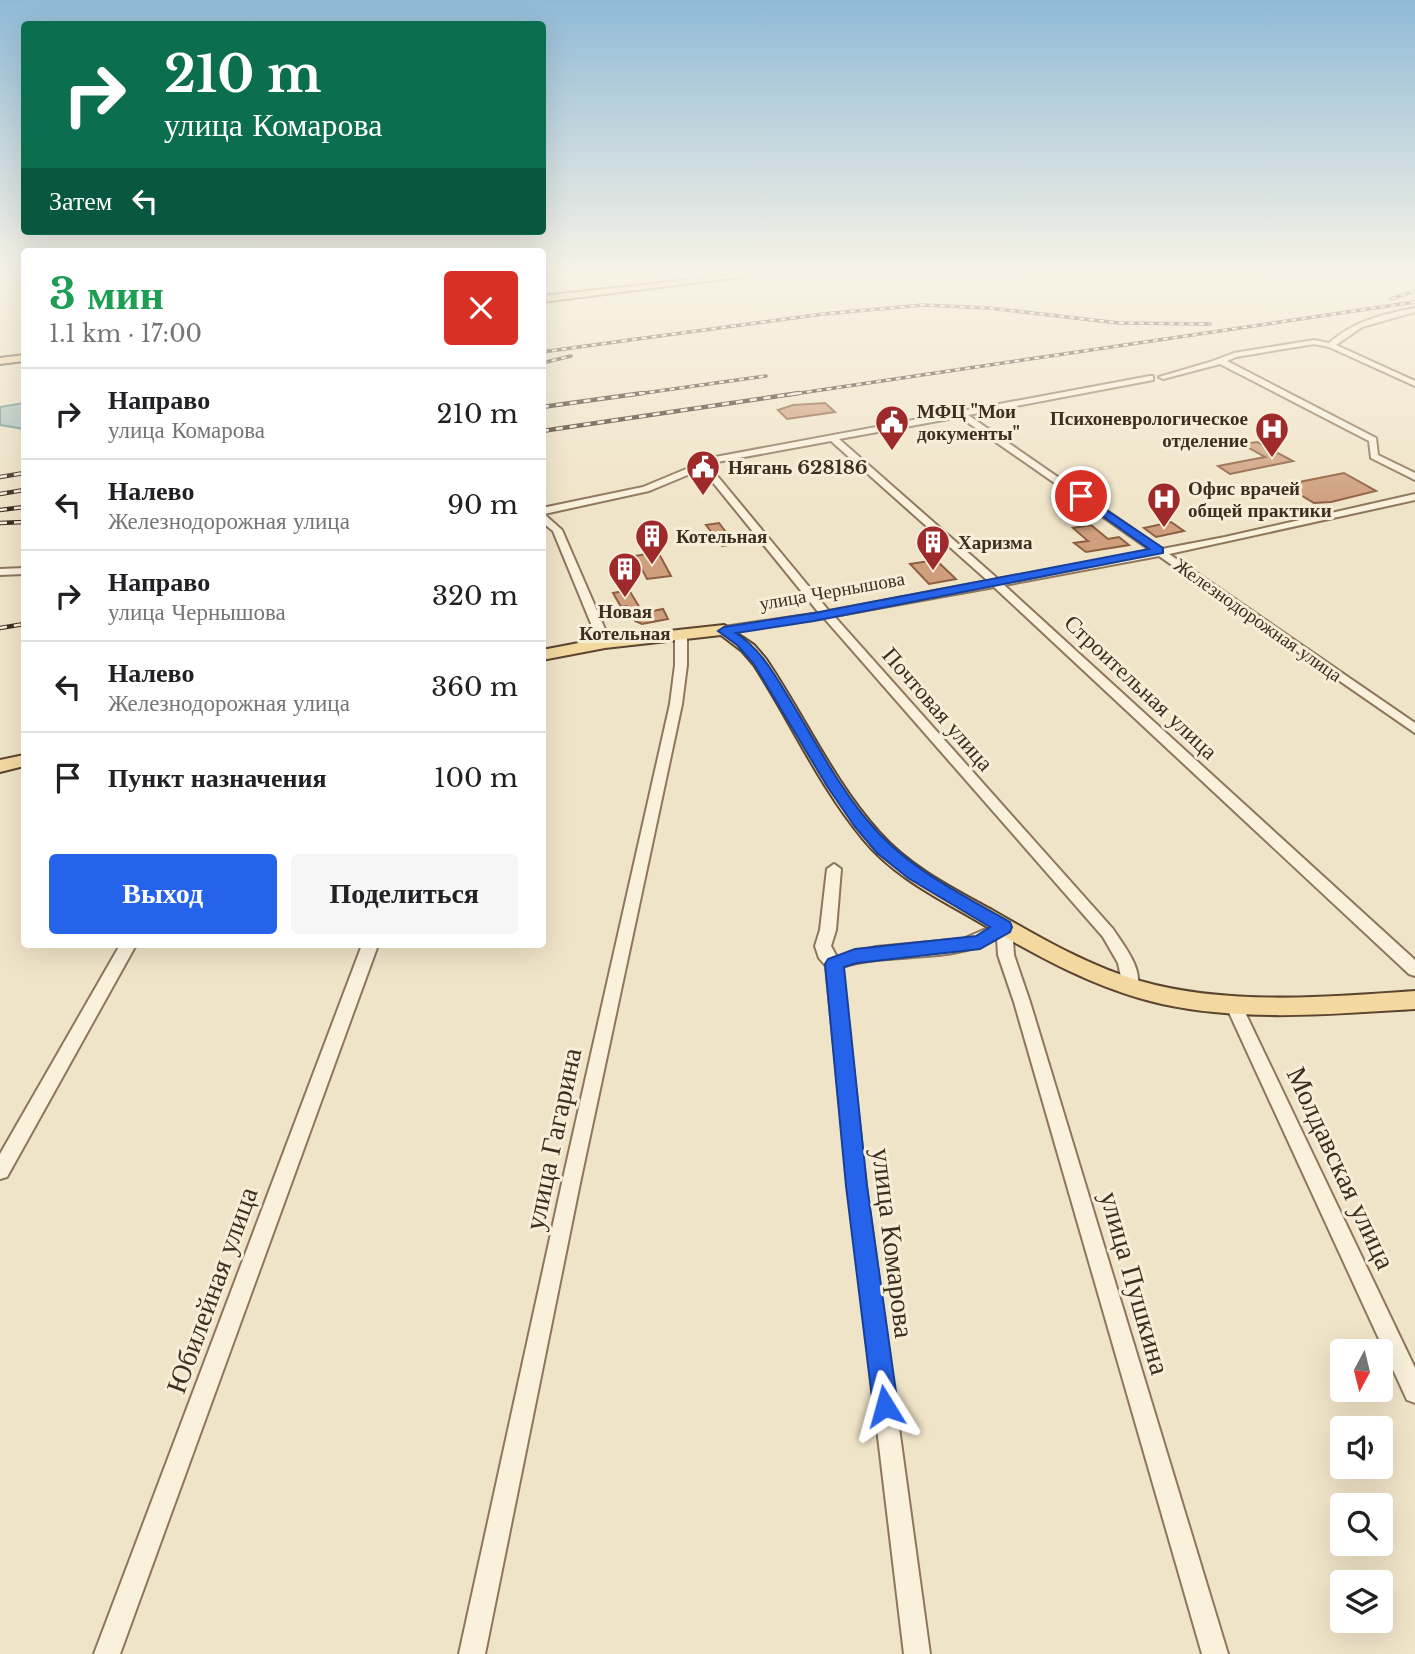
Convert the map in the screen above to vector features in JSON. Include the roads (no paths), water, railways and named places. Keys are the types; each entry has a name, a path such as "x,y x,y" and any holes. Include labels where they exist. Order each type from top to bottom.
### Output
{"main road":[{"path":"0,361 21,358"},
{"path":"724,631 742,643 760,662 835,786 883,849 914,874 1004,927 1130,987 1187,1000 1234,1006 1309,1006 1415,1000"},
{"name":"улица Чернышова","path":"546,654 605,643 724,631"},
{"path":"0,766 21,762"}],"street":[{"path":"1163,377 1250,352"},
{"path":"1346,352 1415,384"},
{"path":"1221,361 1373,440 1374,456 1415,477"},
{"path":"546,513 646,489 703,464 1150,378"},
{"name":"Железнодорожная улица","path":"963,415 1415,729"},
{"name":"Строительная улица","path":"834,439 995,583 1415,970"},
{"name":"Почтовая улица","path":"703,464 827,615 1108,933 1126,962 1130,987"},
{"name":"улица Чернышова","path":"724,631 827,615 1242,536 1415,497"},
{"path":"546,518 557,530 605,643"},
{"path":"0,572 21,571"},
{"name":"улица Гагарина","path":"472,1654 676,704 681,635"},
{"name":"улица Комарова","path":"834,869 828,930 823,946 825,954 834,964 857,1186 918,1654"},
{"path":"834,964 855,956 980,942 1004,927"},
{"name":"улица Пушкина","path":"1004,927 1010,969 1215,1654"},
{"path":"0,1171 126,948"},
{"name":"Юбилейная улица","path":"107,1654 369,948"},
{"name":"Молдавская улица","path":"1234,1006 1415,1392"}],"water":[{"path":"21,404 21,428 0,425 0,407"}],"railway":[{"path":"787,395 1076,352"},
{"path":"546,362 571,356"},
{"path":"630,395 766,376"},
{"path":"546,406 643,393"},
{"path":"546,430 799,393"},
{"path":"0,477 21,474"},
{"path":"0,494 21,490"},
{"path":"0,510 21,507"},
{"path":"0,523 21,522"},
{"path":"0,628 21,624"}],"place":[{"name":"МФЦ \"Мои документы\"","path":"892,452"},
{"name":"Психоневрологическое отделение","path":"1272,459"},
{"name":"Нягань 628186","path":"703,497"},
{"name":"Офис врачей общей практики","path":"1164,529"},
{"name":"Котельная","path":"652,566"},
{"name":"Харизма","path":"933,572"},
{"name":"Новая Котельная","path":"625,599"}]}
